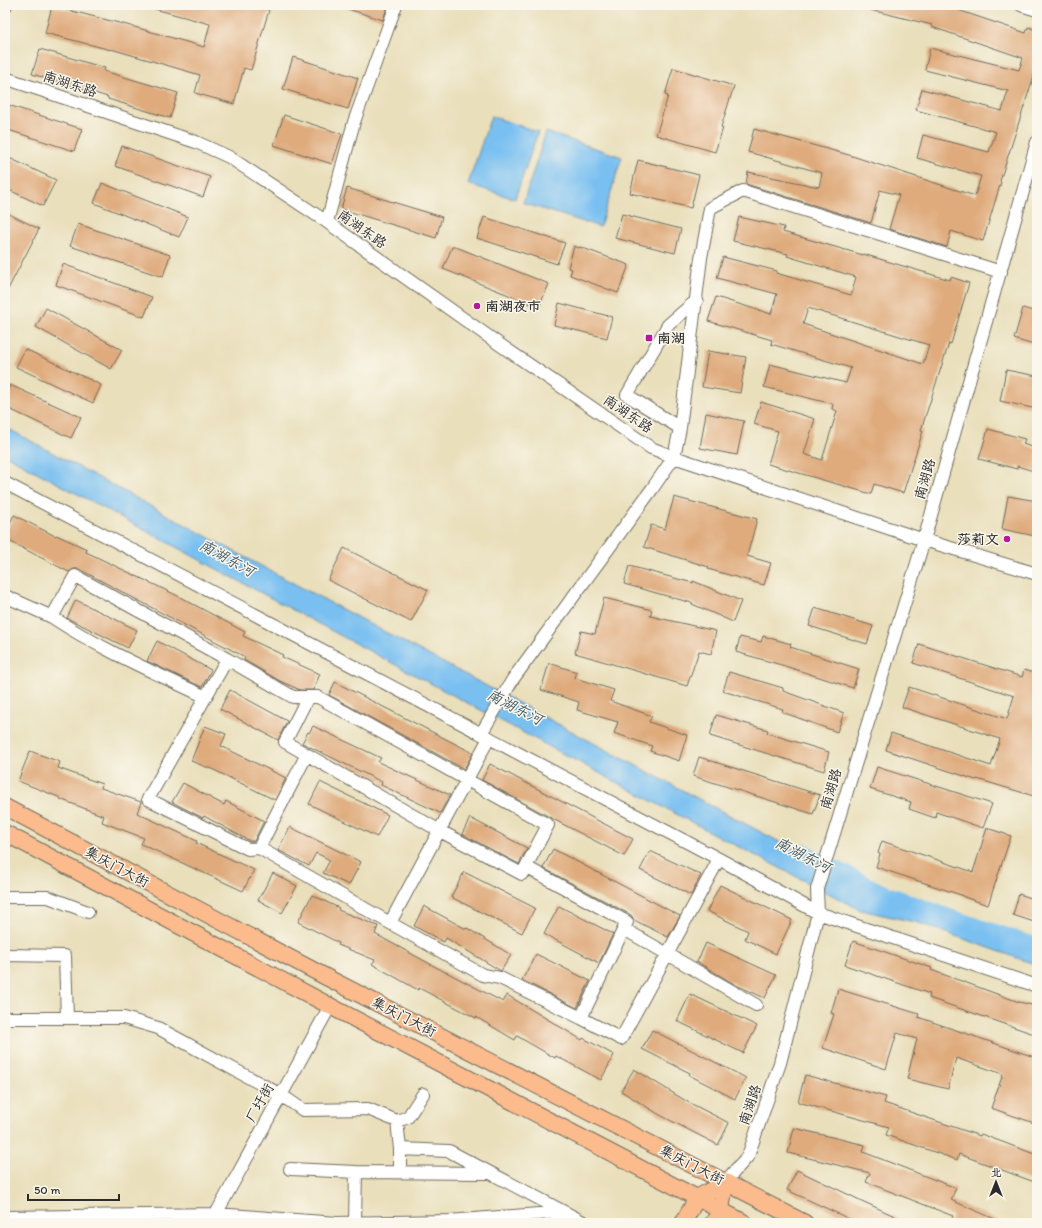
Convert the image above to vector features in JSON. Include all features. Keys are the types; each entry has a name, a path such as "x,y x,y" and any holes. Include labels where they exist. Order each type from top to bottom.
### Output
{"main road":[{"name":"集庆门大街","path":"5,807 326,977 805,1223"},
{"name":"集庆门大街","path":"5,833 330,1006 697,1198 717,1217 745,1223"},
{"path":"683,1223 697,1198 725,1182"},
{"path":"717,1217 725,1182"}],"street":[{"path":"327,222 354,122 396,5"},
{"path":"1021,5 1037,10"},
{"name":"南湖东路","path":"5,78 196,142 229,157 327,222 499,344 651,448 924,540"},
{"name":"南湖路","path":"725,1182 748,1156 780,1063 818,913 817,889 924,540 1037,142"},
{"path":"390,923 467,780 496,710 513,679 674,457 680,428 701,258 710,208 743,191 1001,272"},
{"path":"680,428 627,395 668,325 697,300"},
{"path":"6,485 719,859 818,913 1037,986"},
{"path":"924,540 1037,574"},
{"path":"52,617 75,576 293,697 308,697 318,697 548,825 522,874 306,756 285,742 308,697"},
{"path":"5,596 52,617 115,654 206,697"},
{"path":"227,659 148,799 248,849 259,848 483,975 500,978 621,1039 719,859"},
{"path":"259,848 306,756"},
{"path":"526,867 627,922 581,1018"},
{"path":"5,897 48,897 88,912"},
{"path":"624,929 668,953 756,1006"},
{"path":"5,955 65,956 67,1018"},
{"name":"厂圩街","path":"216,1218 330,1006"},
{"path":"5,1018 124,1018 158,1028 281,1095 303,1110 368,1109 398,1121 408,1117 423,1094"},
{"path":"398,1121 400,1172"},
{"path":"400,1149 449,1151 491,1173 562,1217"},
{"path":"290,1169 356,1172 491,1173"},
{"path":"355,1222 356,1172"},
{"path":"5,1217 40,1220 216,1218 337,1223 449,1222 562,1217 585,1223"}],"water":[{"path":"491,116 538,132 515,199 468,184"},
{"path":"546,132 622,157 600,227 523,203"},
{"path":"5,427 278,575 898,905 1037,951 1037,965 919,923 861,910 712,833 5,455"}],"building":[{"path":"151,5 252,5 269,10 251,70 244,68 234,104 195,93 200,75 111,49 45,33 52,6 131,26 204,47 210,24 151,8"},
{"path":"342,5 388,5 383,20 342,7"},
{"path":"867,5 943,5 1026,33 1028,27 1037,30 1037,66 1000,181 1001,182 983,241 951,231 947,247 889,229 899,195 880,190 871,223 746,184 748,172 819,187 822,173 748,152 754,129 849,155 975,196 981,176 917,158 923,135 989,152 996,132 916,110 922,89 1002,111 1008,91 925,70 930,48 1019,70 1023,58 932,27 932,25 867,9"},
{"path":"40,49 105,68 104,71 178,93 170,118 32,74"},
{"path":"293,57 358,78 348,109 283,89"},
{"path":"673,68 734,86 715,152 656,135 668,96 665,95"},
{"path":"5,104 82,129 74,151 5,129"},
{"path":"284,115 342,134 332,164 274,145"},
{"path":"122,146 210,177 203,197 115,166"},
{"path":"5,156 56,180 43,206 5,188"},
{"path":"638,160 699,175 691,208 630,193"},
{"path":"102,183 188,217 179,237 94,203"},
{"path":"347,188 442,217 436,238 341,209"},
{"path":"5,212 39,229 5,295"},
{"path":"622,214 681,229 675,253 615,238"},
{"path":"484,217 565,243 557,264 477,238"},
{"path":"739,217 784,227 783,232 950,280 951,277 969,283 951,344 949,343 921,430 923,431 903,493 874,484 871,494 768,464 778,431 754,424 761,402 815,419 804,454 822,460 837,411 832,409 833,404 764,387 770,364 846,383 851,368 771,344 772,340 708,321 716,297 771,314 777,294 717,278 723,257 777,271 776,273 851,295 856,277 787,256 788,254 733,241","holes":["808,308 929,345 923,364 803,324"]},
{"path":"78,224 170,255 163,277 70,246"},
{"path":"574,246 629,265 618,293 570,275 572,269 568,268"},
{"path":"452,247 456,247 549,284 539,307 443,269"},
{"path":"63,264 152,297 144,317 56,285"},
{"path":"559,303 612,317 607,338 554,325"},
{"path":"46,308 122,350 111,369 36,327"},
{"path":"1023,308 1037,312 1037,346 1014,339"},
{"path":"25,349 101,385 93,403 16,367"},
{"path":"708,351 746,357 740,393 702,387"},
{"path":"1006,370 1037,376 1037,409 1000,401"},
{"path":"10,385 81,417 71,438 5,407 5,396"},
{"path":"706,413 744,421 737,455 700,448"},
{"path":"988,429 1025,439 1023,444 1037,449 1037,472 1017,466 1017,469 979,459"},
{"path":"1008,496 1037,501 1037,525 1035,536 1002,529"},
{"path":"674,497 757,519 747,556 771,563 764,585 708,569 709,567 644,547 651,525 665,529"},
{"path":"14,515 55,536 56,535 87,549 86,552 176,595 245,632 243,636 283,655 282,657 320,674 313,690 300,690 280,681 244,660 245,657 79,569 74,569 69,572 5,539 5,533"},
{"path":"344,548 428,590 411,622 328,580"},
{"path":"629,566 693,583 693,581 741,601 733,622 692,603 624,584"},
{"path":"604,598 652,610 650,616 716,631 711,654 699,651 687,686 575,653 581,631 595,634"},
{"path":"76,600 137,630 128,648 67,618"},
{"path":"815,608 873,626 867,644 809,626"},
{"path":"763,636 791,644 790,647 859,669 853,688 736,652 740,637 761,642"},
{"path":"157,641 211,670 202,687 147,661"},
{"path":"919,644 1022,677 1024,670 1037,674 1037,797 977,779 976,780 886,750 891,733 991,766 1000,739 902,707 909,687 1007,719 1014,696 913,663"},
{"path":"549,663 577,672 575,678 614,690 610,701 652,716 649,722 687,735 679,761 650,751 652,746 614,733 618,722 577,710 579,702 541,690"},
{"path":"729,672 783,688 783,691 844,713 837,732 782,712 783,709 723,691"},
{"path":"335,682 473,753 464,769 329,695"},
{"path":"230,690 287,721 278,740 220,709"},
{"path":"716,715 768,730 767,733 829,752 824,771 710,736"},
{"path":"205,726 226,734 221,746 286,778 275,800 214,770 191,761"},
{"path":"313,726 381,758 378,762 450,795 440,813 381,785 382,782 302,743"},
{"path":"30,751 60,762 58,768 102,784 101,788 141,802 137,813 254,870 243,891 141,844 144,838 102,822 104,816 18,781"},
{"path":"699,757 820,795 813,814 693,776"},
{"path":"490,764 633,839 624,856 482,780"},
{"path":"877,767 992,804 983,828 936,812 935,818 909,809 911,802 870,789"},
{"path":"320,782 388,815 377,837 309,804"},
{"path":"183,783 224,805 226,801 264,821 254,841 250,841 204,816 203,818 172,802"},
{"path":"470,818 527,848 519,864 462,834"},
{"path":"290,827 361,862 349,885 323,873 330,860 316,853 309,866 278,850"},
{"path":"987,828 1011,836 988,905 876,867 882,841 973,872"},
{"path":"553,849 680,916 668,937 634,920 631,915 543,868"},
{"path":"650,851 701,875 691,895 640,870"},
{"path":"464,872 535,908 522,933 451,897"},
{"path":"273,873 297,886 282,913 258,900"},
{"path":"720,885 792,920 776,954 745,939 748,931 707,911"},
{"path":"1019,894 1037,900 1037,923 1013,915"},
{"path":"312,895 339,908 338,910 378,926 375,934 445,972 503,1002 507,995 582,1040 583,1038 614,1055 601,1080 556,1056 555,1058 517,1036 515,1040 476,1017 419,988 418,990 372,964 375,960 338,945 339,943 298,922"},
{"path":"424,906 466,929 467,928 511,955 501,971 446,938 444,942 414,926"},
{"path":"559,906 613,934 599,963 544,934"},
{"path":"853,941 932,968 931,970 1019,1002 1037,1006 1037,1035 929,998 930,994 845,965"},
{"path":"706,943 776,975 765,998 736,985 697,962"},
{"path":"536,954 590,981 577,1008 522,980"},
{"path":"838,989 919,1014 918,1017 1037,1058 1037,1124 991,1108 1003,1074 956,1058 948,1089 907,1079 917,1039 897,1033 886,1069 823,1048 834,1014 831,1013"},
{"path":"690,994 757,1026 743,1053 677,1021"},
{"path":"652,1030 746,1078 735,1099 689,1075 690,1073 642,1049"},
{"path":"634,1069 686,1101 729,1123 718,1145 660,1115 621,1091"},
{"path":"805,1075 886,1097 884,1103 980,1136 981,1134 1037,1155 1037,1183 959,1154 957,1160 886,1135 889,1127 798,1102"},
{"path":"794,1128 865,1145 863,1152 956,1188 951,1200 1004,1223 950,1223 953,1216 866,1182 870,1173 788,1153"},
{"path":"797,1170 910,1223 858,1223 787,1190"}],"waterway":[{"name":"南湖东河","path":"803,855 879,894 955,922 1037,949"}],"place":[{"name":"南湖夜市","path":"477,306"},
{"name":"南湖","path":"649,338"},
{"name":"莎莉文","path":"1007,539"}]}
